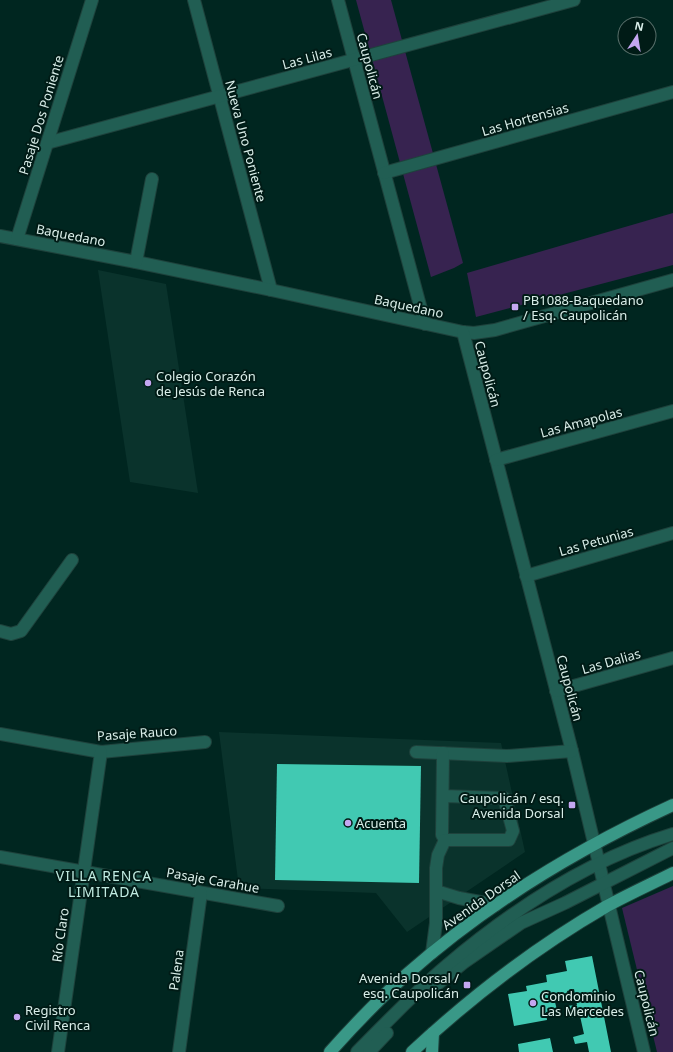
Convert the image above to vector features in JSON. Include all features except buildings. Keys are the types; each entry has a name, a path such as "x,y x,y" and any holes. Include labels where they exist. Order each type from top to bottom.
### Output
{"main road":[{"name":"Avenida Dorsal","path":"330,1052 381,998 432,953 496,905 529,882 594,844 627,826 673,805"},
{"path":"412,1052 471,999 528,956 609,905 673,873"},
{"path":"432,1052 433,1033"}],"street":[{"name":"Pasaje Dos Poniente","path":"17,239 92,0"},
{"name":"Nueva Uno Poniente","path":"194,0 271,290"},
{"name":"Caupolicán","path":"338,0 425,324"},
{"name":"Las Lilas","path":"47,143 574,0"},
{"name":"Las Hortensias","path":"384,173 673,92"},
{"path":"136,262 152,179"},
{"name":"Baquedano","path":"0,236 136,262 463,332 479,333 495,330 673,280"},
{"name":"Caupolicán","path":"463,332 572,750 644,1052"},
{"name":"Las Amapolas","path":"496,460 673,411"},
{"name":"Las Petunias","path":"526,576 673,534"},
{"path":"0,631 10,634 21,631 72,560"},
{"name":"Las Dalias","path":"556,691 673,658"},
{"name":"Pasaje Rauco","path":"0,734 101,752 205,742"},
{"path":"416,752 507,756 572,750"},
{"name":"Río Claro","path":"58,1052 101,752"},
{"path":"443,753 442,835 445,840"},
{"path":"443,796 504,798 513,831 509,840 445,840"},
{"path":"357,1052 434,977 485,934 564,883 599,863 648,842 673,834"},
{"path":"432,953 436,923 438,855 445,840"},
{"path":"369,1052 416,1004 463,963 521,923 565,903 603,882 673,848"},
{"name":"Pasaje Carahue","path":"0,857 278,906"},
{"path":"436,891 459,898 496,905"},
{"name":"Palena","path":"179,1052 201,893"}],"shaded area":[{"path":"356,0 391,0 463,263 431,277"},
{"path":"673,213 673,265 476,317 467,273"},
{"name":"Colegio Corazón de Jesús de Renca","path":"98,270 166,284 198,493 130,482"},
{"path":"219,732 501,743 525,852 407,932 376,893 239,888"},
{"path":"673,886 673,1052 657,1052 622,908"}],"place":[{"name":"PB1088-Baquedano / Esq. Caupolicán","path":"515,307"},
{"name":"Colegio Corazón de Jesús de Renca","path":"148,383"},
{"name":"Caupolicán / esq. Avenida Dorsal","path":"572,805"},
{"name":"Acuenta","path":"348,823"},
{"name":"Avenida Dorsal / esq. Caupolicán","path":"467,985"},
{"name":"Condominio Las Mercedes","path":"533,1003"},
{"name":"Registro Civil Renca","path":"17,1017"}],"district":[{"name":"VILLA RENCA LIMITADA","path":"104,884"}]}
